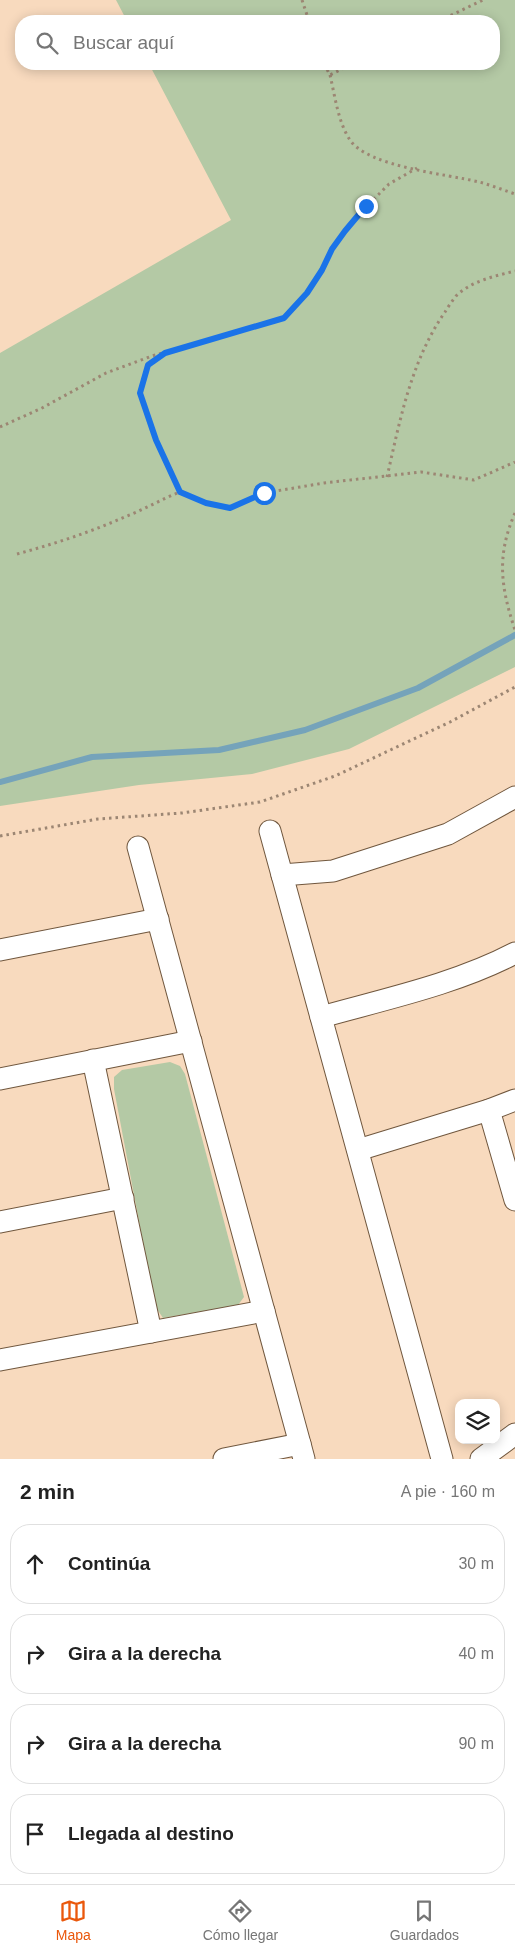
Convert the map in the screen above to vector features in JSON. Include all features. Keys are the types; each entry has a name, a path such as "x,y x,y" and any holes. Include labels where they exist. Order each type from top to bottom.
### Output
{"street":[{"path":"282,876 333,871 448,834 515,796"},
{"path":"270,831 442,1459"},
{"path":"138,847 302,1452 224,1459"},
{"path":"0,950 158,919"},
{"path":"321,1017 432,986 502,960 515,953"},
{"path":"0,1079 191,1041"},
{"path":"93,1060 151,1332"},
{"path":"358,1150 489,1110 515,1100"},
{"path":"489,1110 515,1200"},
{"path":"0,1222 123,1198"},
{"path":"0,1360 264,1311"},
{"path":"481,1459 515,1434"}],"path":[{"path":"302,0 307,15"},
{"path":"452,15 483,0"},
{"path":"327,70 344,130 352,142 363,152 381,160 480,182 515,194"},
{"path":"330,75 340,70"},
{"path":"0,427 42,408 106,373 165,353 284,318 307,293 322,270 332,249 366,206 389,184 417,168"},
{"path":"387,477 414,369 435,326 456,296 485,278 515,271"},
{"path":"165,353 148,365 140,393 156,440 180,492 206,503 230,508 264,493 324,483 422,472 474,480 515,462"},
{"path":"16,554 65,541 129,516 159,500 180,492"},
{"path":"515,513 504,549 501,572 506,603 515,630"},
{"path":"0,836 98,819 182,813 260,802 335,776 450,722 515,687"}],"green space":[{"path":"116,0 515,0 515,667 349,749 252,774 139,785 0,806 0,353 231,220 152,70 500,70 500,15 124,15"},
{"path":"170,1062 180,1066 185,1074 244,1297 238,1305 163,1318 155,1306 114,1089 114,1077 122,1070"}],"waterway":[{"path":"0,782 92,757 219,750 305,730 418,688 515,635"}],"route":[{"path":"264,493 230,508 206,503 180,492 156,440 140,393 148,365 165,353 284,318 298,305 307,293 322,270 332,249 366,206"}]}
